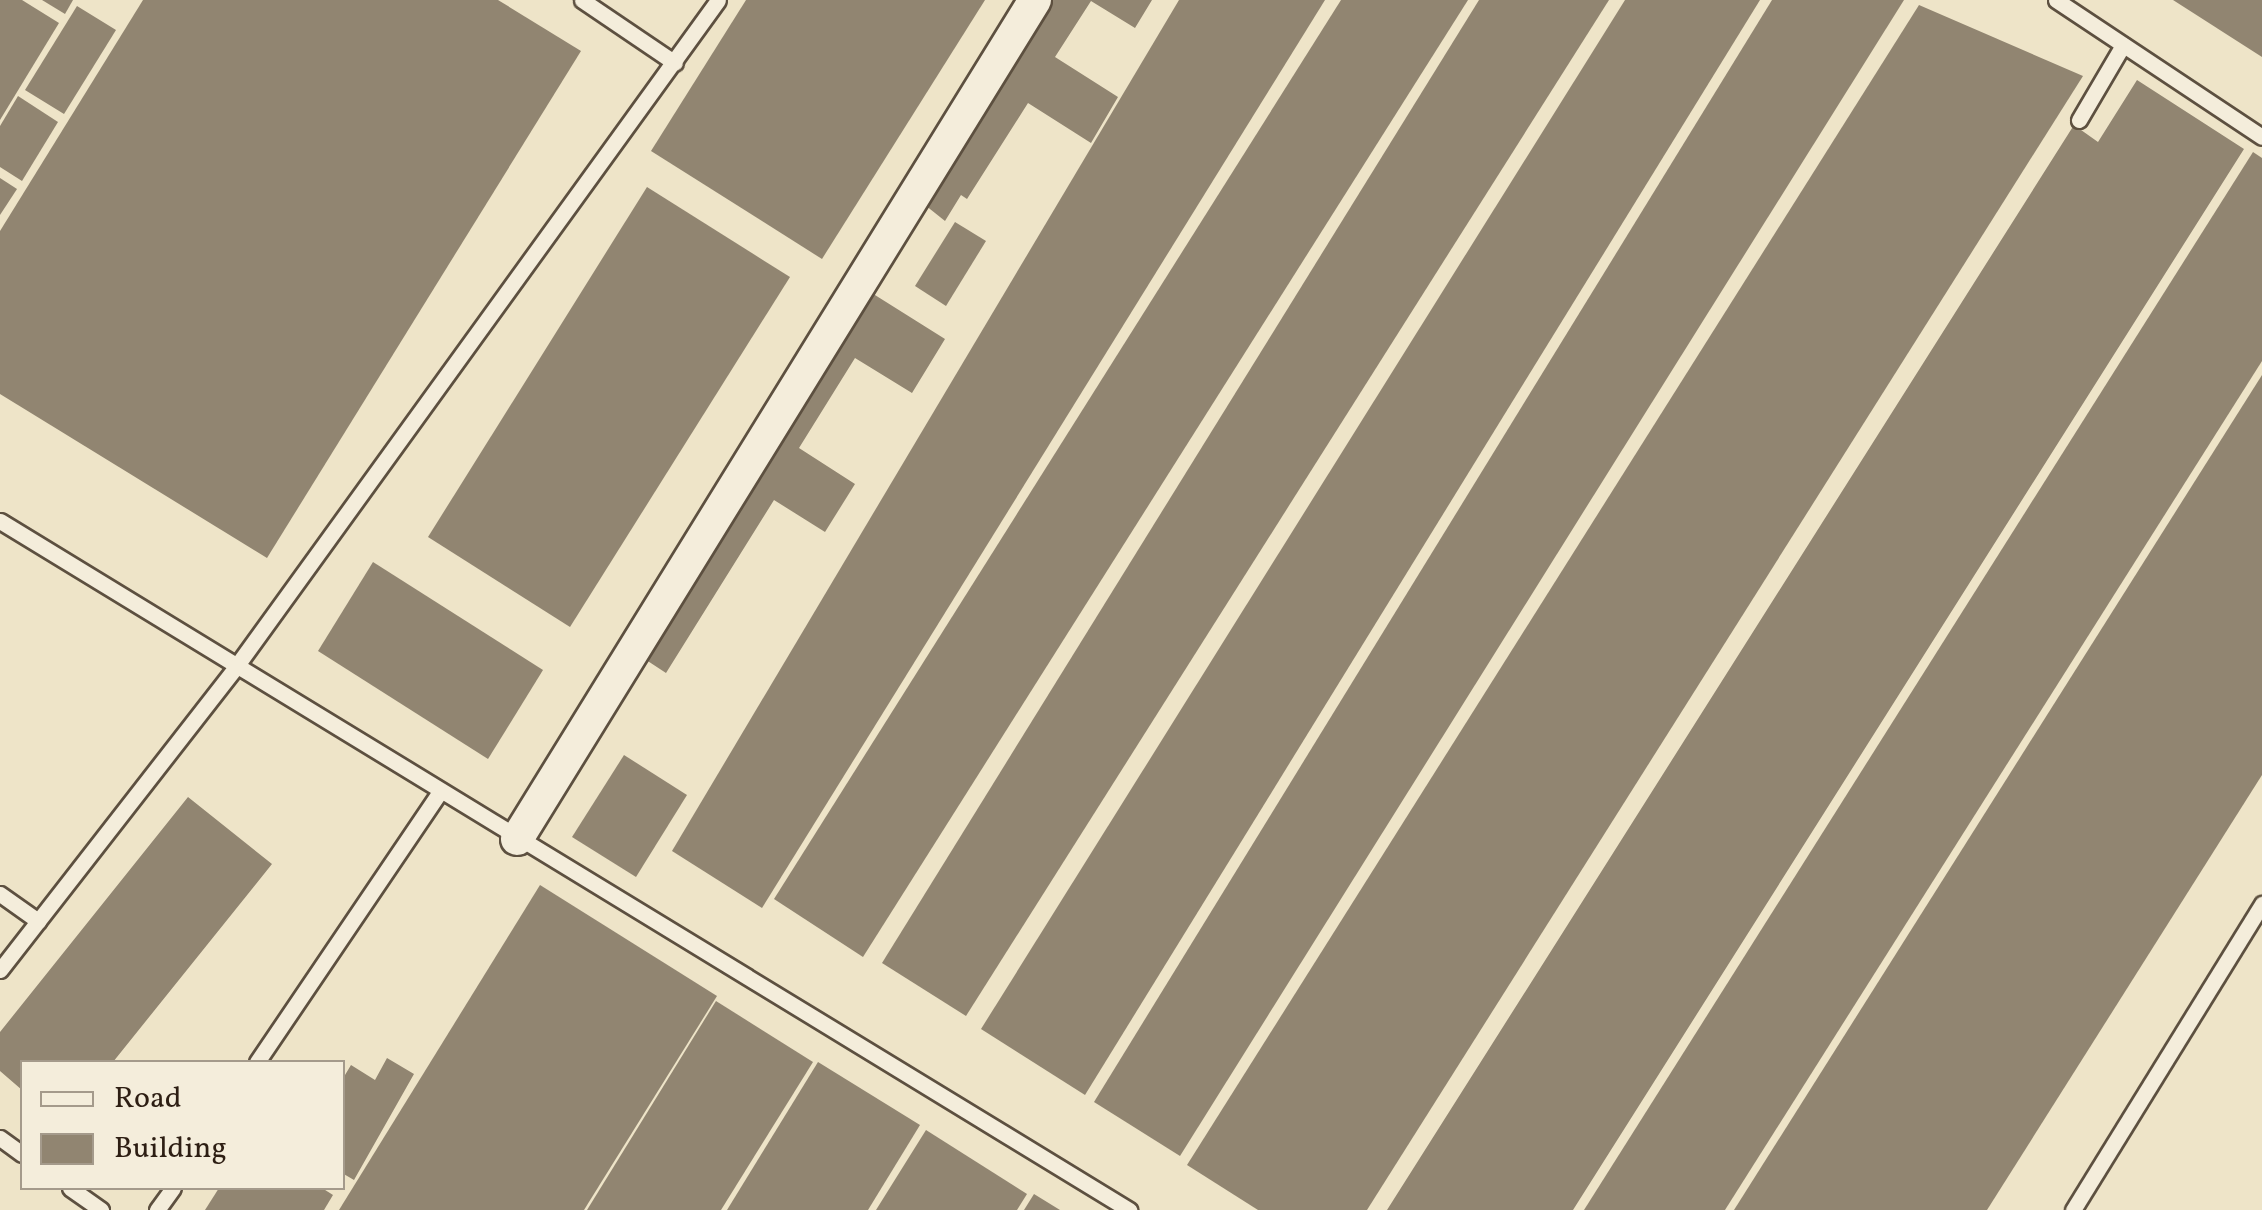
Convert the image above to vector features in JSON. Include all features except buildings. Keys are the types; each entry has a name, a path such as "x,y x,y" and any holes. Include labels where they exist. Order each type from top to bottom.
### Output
{"street":[{"path":"517,839 1035,0"}],"lane":[{"path":"582,0 675,62"},
{"path":"0,970 235,668 718,0"},
{"path":"2056,0 2262,137"},
{"path":"2078,120 2123,45"},
{"path":"0,521 235,668 1129,1210"},
{"path":"258,1060 440,792"},
{"path":"0,894 38,921"},
{"path":"2073,1210 2262,904"},
{"path":"73,1190 101,1210"}]}
